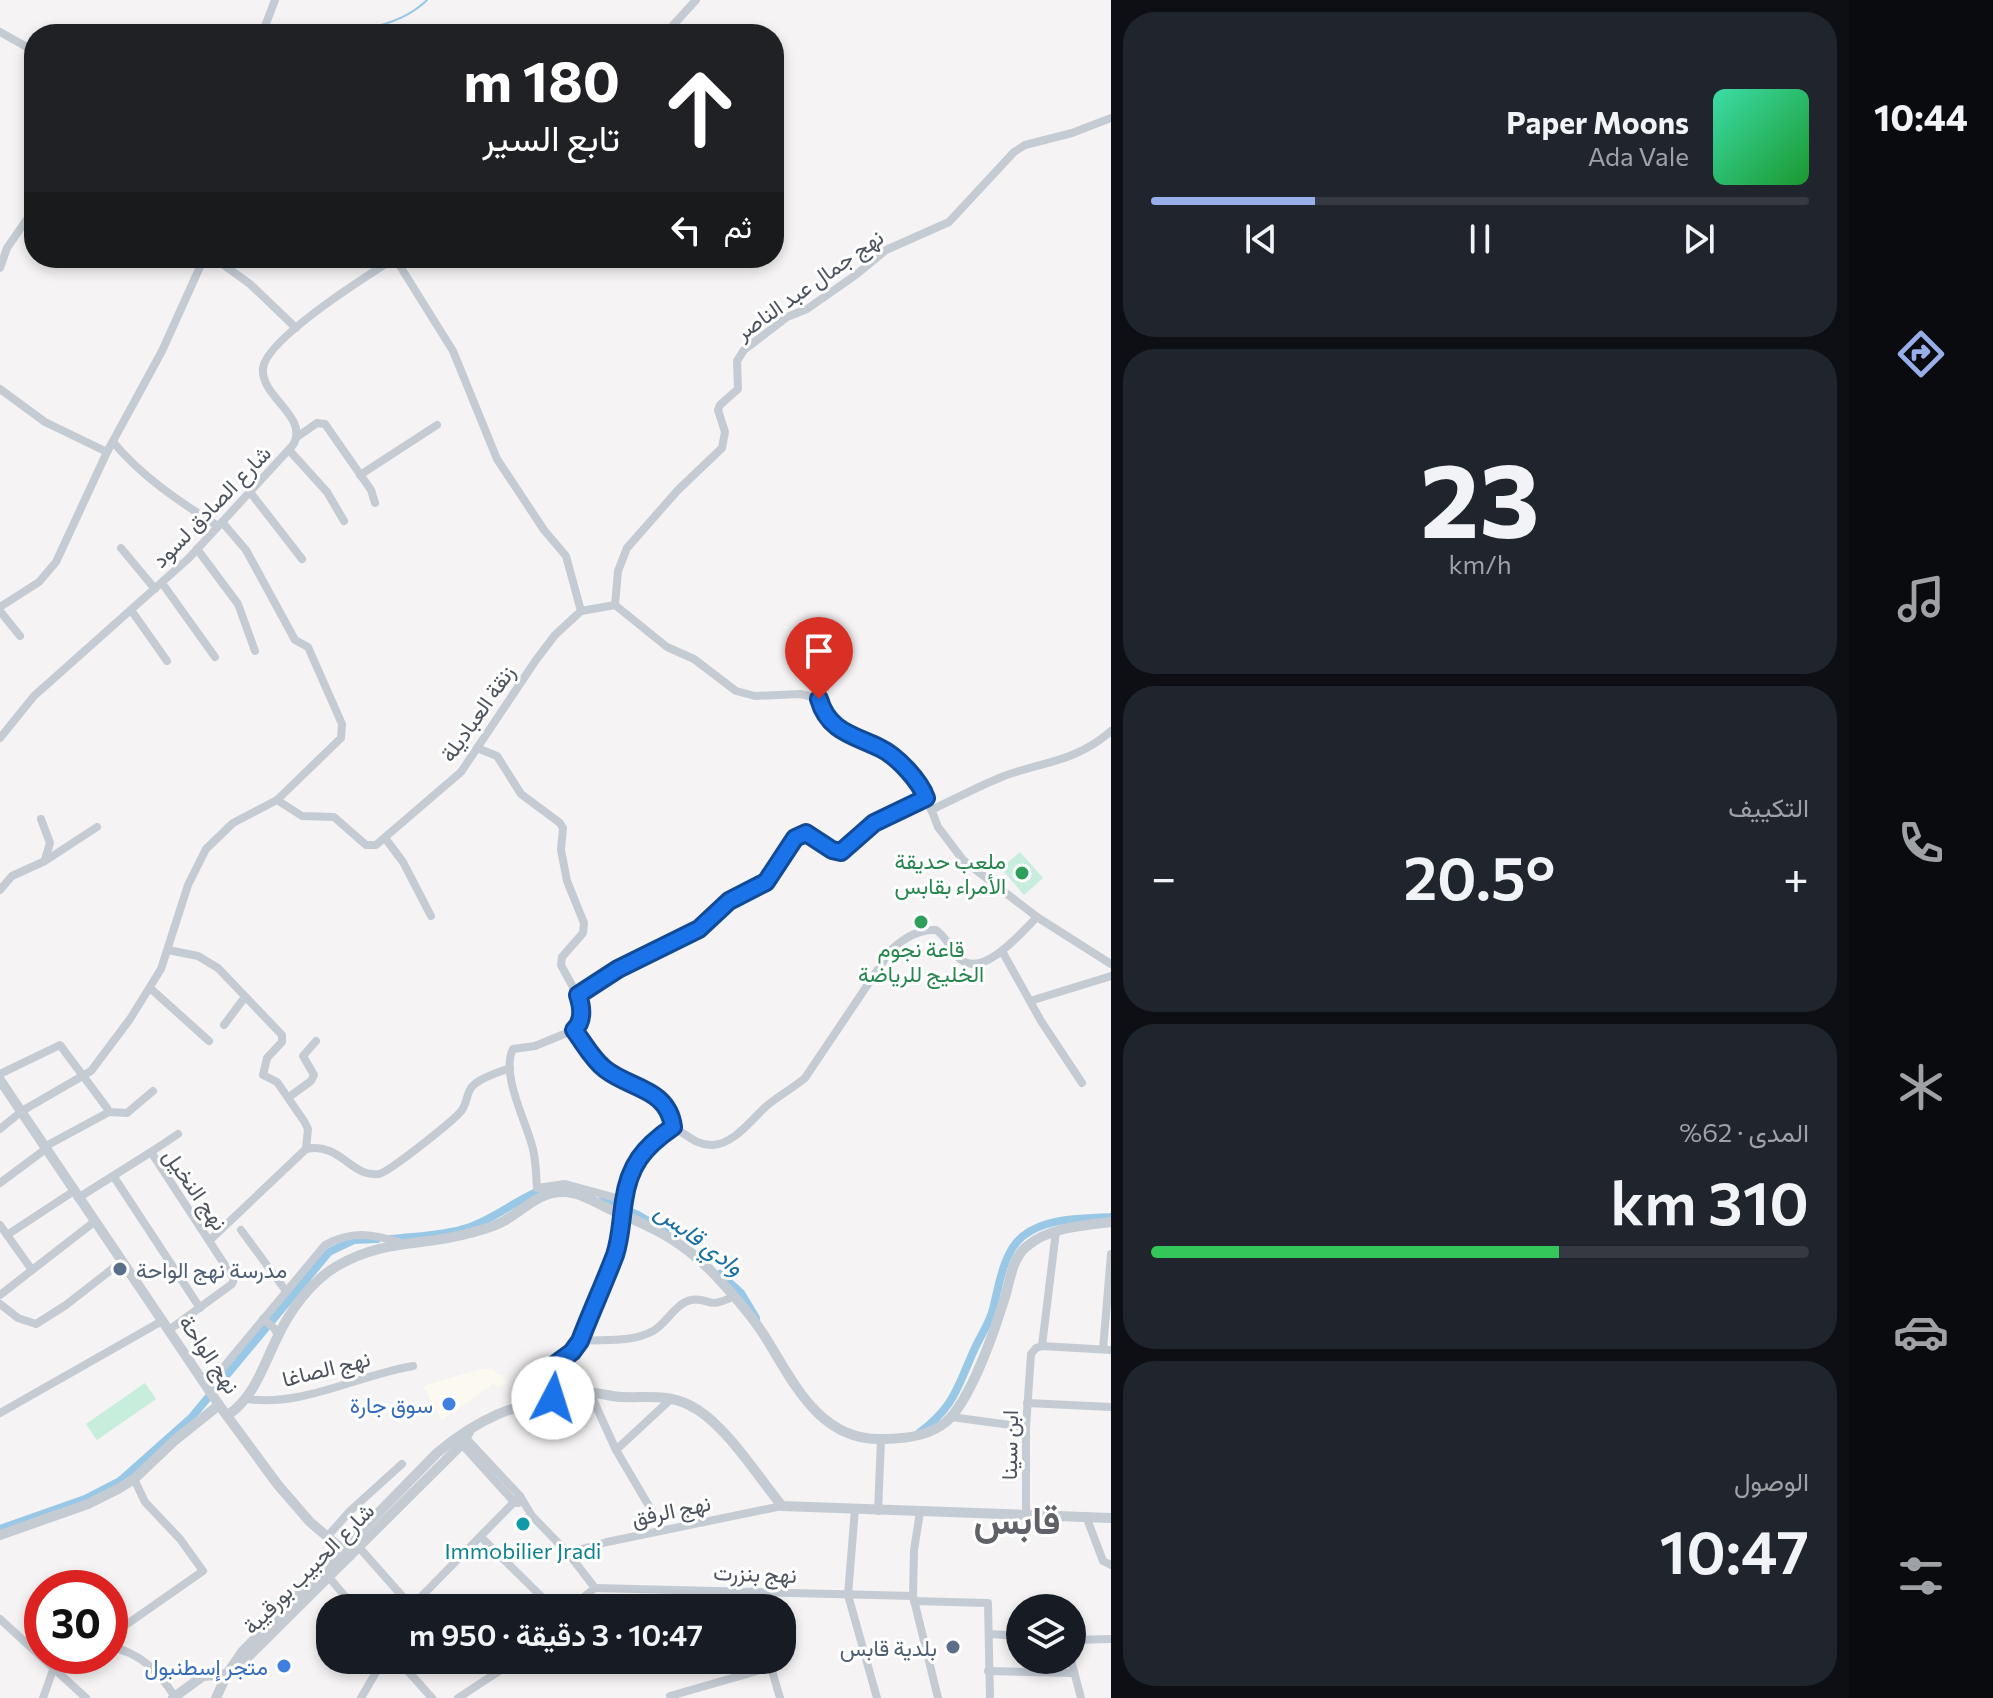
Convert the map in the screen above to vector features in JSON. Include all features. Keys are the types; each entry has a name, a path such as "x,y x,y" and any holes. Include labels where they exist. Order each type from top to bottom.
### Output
{"street":[{"path":"266,24 275,0"},
{"path":"674,24 696,0"},
{"path":"0,32 24,45"},
{"name":"نهج جمال عبد الناصر","path":"615,605 618,571 627,548 678,490 722,448 725,432 718,410 724,400 738,389 737,361 744,350 787,317 807,309 846,282 886,250 943,226 995,170 1025,145 1072,133 1111,118"},
{"path":"0,268 7,248 24,223"},
{"path":"20,636 0,609 39,582 51,569 107,452 162,351 199,268"},
{"path":"228,268 250,284 296,328"},
{"name":"شارع الصادق لسود","path":"0,738 34,696 159,586 289,450 297,437 293,422 271,391 263,372 270,353 296,328 380,268"},
{"path":"401,268 453,351 497,459 544,530 566,556 581,611 615,605 667,647 694,659 736,691 755,696 800,694 817,698 823,713 834,726 855,739 887,752 915,778 953,850 963,860 1037,917 1111,964"},
{"path":"0,389 45,422 107,452"},
{"path":"297,437 317,423 325,424 371,490 375,503"},
{"path":"360,475 437,425"},
{"path":"0,1129 22,1111 84,1077 103,1057 161,969 188,885 206,849 233,823 277,800 341,738 342,724 308,647 295,640 246,550 220,524 153,481 113,442"},
{"path":"289,450 327,492 344,521"},
{"path":"250,492 302,559"},
{"path":"121,548 159,586 215,657"},
{"path":"197,549 238,604 255,651"},
{"path":"131,610 167,661"},
{"name":"زنقة العباديلة","path":"385,838 461,772 536,660 555,635 581,611"},
{"path":"931,810 1001,778 1064,760 1111,731"},
{"path":"477,748 497,756 521,794 555,817 563,828 561,850 567,881 584,923 579,939 563,953 561,965 578,995 582,1011 580,1022 574,1030 535,1046 513,1049 510,1068 533,1148 537,1188 565,1184 624,1200"},
{"path":"578,995 618,969 699,929 729,901 766,882 799,835 806,833 832,850 841,852 874,823 926,798"},
{"path":"277,800 302,816 334,817 370,846 385,838 403,862 431,916"},
{"path":"41,819 50,843 45,861"},
{"path":"0,890 12,876 45,861 97,827"},
{"path":"673,1127 698,1143 722,1143 745,1127 772,1101 792,1089 805,1078 891,950 903,939 917,932 936,930 958,958 972,965 1002,951 1037,917"},
{"path":"168,950 198,956 218,968 282,1035 282,1042 267,1058 262,1071 267,1079 277,1082 289,1097 308,1129 306,1149"},
{"path":"1002,951 1082,1083"},
{"path":"1030,1001 1111,976"},
{"path":"150,988 209,1041"},
{"path":"224,1025 245,997"},
{"path":"574,1030 603,1068 649,1090 658,1098 672,1118 673,1127"},
{"path":"289,1097 311,1081 314,1075 303,1056 316,1041"},
{"path":"0,1074 58,1045 62,1046 109,1112"},
{"path":"210,1240 306,1149 324,1147 364,1172 376,1175 384,1172 454,1119 462,1111 470,1088 476,1083 510,1068"},
{"name":"نهج الواحة","path":"0,1080 219,1405 278,1485 327,1537 351,1548"},
{"path":"0,1183 47,1147 109,1112 127,1113 153,1091"},
{"path":"553,1398 548,1379 550,1368 572,1352 580,1341 614,1257 630,1177 645,1148 673,1127"},
{"path":"151,1152 178,1134"},
{"name":"نهج النخيل","path":"7,1235 114,1177 151,1152 233,1275 232,1284 200,1308"},
{"path":"0,1413 200,1308 114,1177"},
{"path":"228,1415 246,1399 278,1335 304,1295 331,1270 370,1251 481,1230 505,1221 535,1200 560,1192 574,1193 679,1242 715,1274 756,1324 794,1385 826,1421 844,1433 881,1440 923,1434 951,1417 973,1380 1020,1253 1039,1238 1056,1231 1111,1222"},
{"path":"0,1295 94,1222"},
{"path":"0,1225 32,1270"},
{"path":"241,1230 286,1291"},
{"path":"1056,1231 1042,1346 1107,1350 1111,1254"},
{"path":"207,1387 325,1245 345,1235 375,1234 402,1243"},
{"path":"0,1304 18,1318 32,1324 40,1322 121,1262"},
{"path":"580,1341 643,1336 663,1325 685,1302 696,1300 718,1304 732,1297"},
{"path":"263,1319 278,1335"},
{"name":"ابن سينا","path":"1026,1515 1029,1375 1031,1354 1042,1346"},
{"name":"نهج الصاغا","path":"246,1399 266,1401 318,1392 389,1370 413,1366"},
{"path":"590,1393 616,1450 663,1530"},
{"name":"شارع الحبيب بورقيبة","path":"216,1698 236,1663 245,1660 462,1437 508,1409 590,1393 672,1398 708,1417 782,1506"},
{"path":"616,1450 672,1398"},
{"path":"1027,1403 1111,1407"},
{"path":"0,1535 88,1504 134,1479 219,1405"},
{"path":"951,1417 1026,1427"},
{"path":"462,1437 568,1553 595,1588 588,1594"},
{"path":"878,1511 881,1440"},
{"path":"327,1537 335,1525 402,1464"},
{"path":"128,1624 203,1571 150,1508 134,1479"},
{"path":"423,1594 519,1501"},
{"path":"782,1506 1111,1518"},
{"name":"نهج الرفق","path":"568,1553 782,1506"},
{"path":"855,1509 848,1595 877,1698"},
{"path":"920,1512 914,1550 913,1599 938,1698"},
{"path":"1086,1516 1103,1561 1111,1565"},
{"path":"481,1537 539,1594"},
{"path":"351,1548 397,1594"},
{"path":"326,1574 343,1594"},
{"name":"نهج بنزرت","path":"595,1588 753,1591 988,1603 990,1698"},
{"path":"0,1619 24,1640"},
{"path":"990,1634 1006,1635"},
{"path":"1086,1640 1111,1639"},
{"path":"128,1653 138,1656 167,1684 174,1698 203,1676 227,1674"},
{"path":"988,1671 1006,1671"},
{"path":"43,1698 52,1674"},
{"path":"61,1674 86,1698"},
{"path":"361,1698 375,1674"},
{"path":"411,1674 432,1698"},
{"path":"458,1698 495,1674"},
{"path":"670,1696 739,1674"},
{"path":"773,1674 780,1698"},
{"path":"1073,1674 1081,1698"}],"shaded area":[{"name":"سوق جارة","path":"481,1369 493,1369 498,1375 502,1374 506,1384 497,1387 493,1384 442,1420 423,1386"}],"green space":[{"name":"ملعب حديقة الأمراء بقابس","path":"1020,852 1043,878 1024,895 1001,868"},
{"path":"145,1383 156,1399 97,1440 86,1424"}],"waterway":[{"path":"385,24 414,11 427,0"},
{"name":"وادي قابس","path":"391,1239 458,1231 546,1188"},
{"name":"وادي قابس","path":"602,1200 638,1215 665,1231"},
{"name":"وادي قابس","path":"919,1433 941,1413 954,1395 990,1319 1003,1270 1016,1243 1043,1225 1111,1217"},
{"name":"وادي قابس","path":"0,1529 85,1499 120,1481 191,1418 329,1252 354,1240 377,1239"},
{"name":"وادي قابس","path":"720,1274 741,1293 756,1318"}],"place":[{"name":"ملعب حديقة الأمراء بقابس","path":"1022,873"},
{"name":"قاعة نجوم الخليج للرياضة","path":"921,922"},
{"name":"مدرسة نهج الواحة","path":"120,1269"},
{"name":"سوق جارة","path":"449,1404"},
{"name":"Immobilier Jradi","path":"523,1524"},
{"name":"بلدية قابس","path":"953,1647"},
{"name":"متجر إسطنبول","path":"284,1666"}],"district":[{"name":"قابس","path":"1017,1518"}],"route":[{"path":"553,1398 548,1373 554,1363 572,1352 580,1341 614,1257 630,1177 645,1148 673,1127 672,1118 658,1098 649,1090 603,1068 588,1050 574,1030 578,1027 582,1011 578,995 605,976 699,929 729,901 760,887 772,875 799,835 806,833 832,850 841,852 874,823 926,798 915,778 887,752 855,739 834,726 823,713 819,699"}]}
